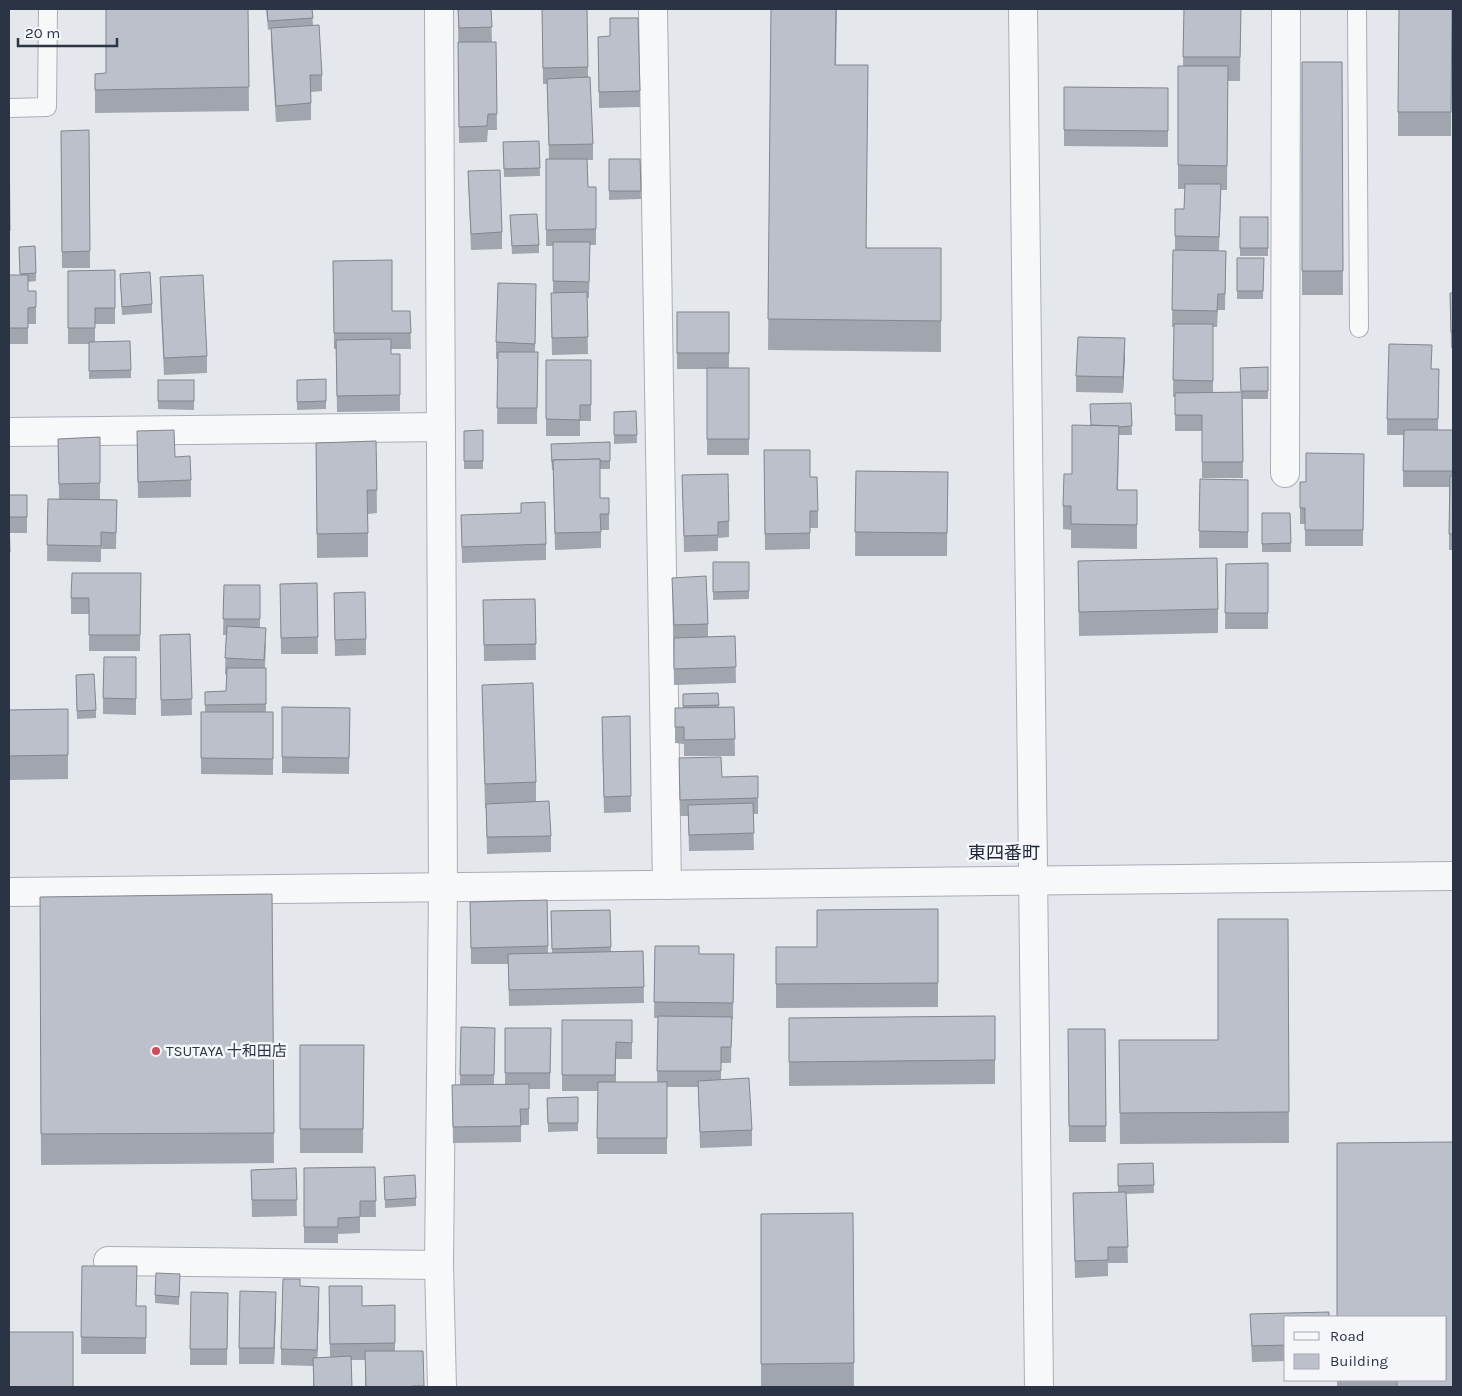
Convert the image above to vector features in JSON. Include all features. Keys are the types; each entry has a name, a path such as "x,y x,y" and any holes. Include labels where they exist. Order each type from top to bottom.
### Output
{"street":[{"path":"439,9 444,888 440,1265 442,1387"},
{"path":"653,9 667,885"},
{"path":"1023,9 1039,1387"},
{"path":"1285,473 1286,9"},
{"path":"9,432 441,427"},
{"path":"9,892 1453,876"},
{"path":"108,1261 440,1265"}],"lane":[{"path":"9,108 47,107 48,9"},
{"path":"1357,9 1359,328"}],"building":[{"path":"106,9 248,9 249,87 95,90 95,74 106,73"},
{"path":"267,9 312,9 313,18 268,21"},
{"path":"458,9 491,9 492,27 459,28"},
{"path":"542,9 587,9 588,67 543,68"},
{"path":"771,9 836,9 835,65 868,65 866,248 941,248 941,321 768,319"},
{"path":"1184,9 1241,9 1240,57 1183,57"},
{"path":"1399,9 1452,9 1451,112 1398,112"},
{"path":"610,18 638,18 640,91 599,92 598,37 610,36"},
{"path":"319,25 322,75 310,75 311,103 276,106 271,28"},
{"path":"458,42 496,42 497,114 488,114 487,126 459,127"},
{"path":"1302,62 1342,62 1343,271 1302,271"},
{"path":"1178,66 1228,66 1227,166 1178,165"},
{"path":"590,77 593,144 549,145 547,79"},
{"path":"1064,87 1168,88 1168,131 1064,130"},
{"path":"9,123 10,231 9,231"},
{"path":"89,130 90,251 62,252 61,131"},
{"path":"539,141 540,168 504,169 503,142"},
{"path":"546,159 587,159 588,187 596,187 596,229 546,230"},
{"path":"609,159 640,159 641,191 609,191"},
{"path":"500,170 502,232 471,234 468,171"},
{"path":"1185,184 1221,184 1219,237 1175,236 1175,209 1184,209"},
{"path":"537,214 539,245 512,246 510,215"},
{"path":"1240,217 1268,217 1268,248 1240,248"},
{"path":"553,242 590,242 589,282 553,281"},
{"path":"35,246 36,273 20,274 19,247"},
{"path":"1173,250 1226,251 1225,294 1218,294 1217,311 1172,310"},
{"path":"1237,258 1264,258 1263,291 1237,291"},
{"path":"392,260 392,311 410,311 411,333 334,333 333,261"},
{"path":"115,270 115,308 95,308 95,328 68,328 68,271"},
{"path":"150,272 152,304 122,307 120,274"},
{"path":"9,275 28,275 28,291 36,291 36,307 28,308 28,328 9,328"},
{"path":"203,275 207,356 164,358 160,277"},
{"path":"498,283 536,284 535,344 496,342"},
{"path":"587,292 588,337 552,338 551,293"},
{"path":"1450,293 1453,293 1453,332 1451,332"},
{"path":"677,312 729,312 729,353 677,353"},
{"path":"1174,324 1213,324 1213,381 1173,380"},
{"path":"1078,337 1125,338 1123,377 1076,376"},
{"path":"391,339 391,354 400,354 400,395 337,396 336,340"},
{"path":"130,341 131,370 89,371 89,342"},
{"path":"1389,344 1432,345 1431,369 1439,369 1438,419 1387,419"},
{"path":"498,352 538,352 537,408 497,408"},
{"path":"546,360 591,360 591,405 580,405 580,420 546,419"},
{"path":"1268,367 1268,391 1241,391 1240,368"},
{"path":"707,368 749,368 749,439 707,439"},
{"path":"326,379 326,401 297,402 297,380"},
{"path":"158,380 194,380 194,401 158,401"},
{"path":"1242,392 1243,462 1202,462 1202,415 1175,415 1175,393"},
{"path":"1131,403 1132,426 1091,425 1090,404"},
{"path":"636,411 637,435 614,435 614,412"},
{"path":"1072,425 1119,426 1117,490 1137,490 1137,525 1071,524 1071,506 1063,506 1064,474 1072,474"},
{"path":"174,430 175,457 190,456 191,480 138,482 137,431"},
{"path":"483,430 483,461 464,461 464,431"},
{"path":"1404,430 1453,430 1453,471 1403,471"},
{"path":"100,437 100,483 59,484 58,439"},
{"path":"376,441 377,490 367,490 368,533 317,534 316,443"},
{"path":"610,442 610,461 600,461 600,459 553,460 552,462 551,444"},
{"path":"764,450 810,450 810,477 817,477 818,511 810,511 810,533 765,534"},
{"path":"1306,453 1364,454 1363,530 1305,530 1305,508 1300,508 1300,482 1306,482"},
{"path":"600,459 600,498 609,498 609,514 600,514 601,532 555,533 553,460"},
{"path":"856,471 948,472 947,533 855,532"},
{"path":"728,474 729,521 718,522 718,535 684,536 682,475"},
{"path":"1450,476 1453,476 1453,534 1449,534"},
{"path":"1200,479 1248,480 1248,532 1199,531"},
{"path":"9,495 27,495 27,517 9,517"},
{"path":"48,499 117,500 116,533 101,532 101,546 47,545"},
{"path":"545,502 546,544 462,547 461,515 521,513 521,503"},
{"path":"1262,513 1290,513 1291,543 1262,544"},
{"path":"9,517 10,552 9,552"},
{"path":"1217,558 1218,609 1079,612 1078,561"},
{"path":"713,562 749,562 749,591 713,592"},
{"path":"1268,563 1268,613 1225,613 1226,564"},
{"path":"72,573 141,573 140,635 89,635 89,598 71,598"},
{"path":"706,576 708,624 674,625 672,578"},
{"path":"317,583 318,637 281,638 280,584"},
{"path":"224,585 260,585 260,619 223,619"},
{"path":"365,592 366,639 335,640 334,593"},
{"path":"535,599 536,644 484,645 483,600"},
{"path":"227,626 266,628 264,660 225,658"},
{"path":"190,634 192,699 161,700 160,635"},
{"path":"735,636 736,667 674,669 674,638"},
{"path":"104,657 136,657 136,699 103,698"},
{"path":"227,668 266,668 266,704 205,705 205,692 226,691"},
{"path":"94,674 96,710 77,711 76,675"},
{"path":"533,683 536,782 485,784 482,685"},
{"path":"718,693 719,705 683,706 683,694"},
{"path":"282,707 350,708 349,758 282,757"},
{"path":"734,707 735,739 684,740 684,727 675,727 675,708"},
{"path":"68,709 68,755 9,756 9,710"},
{"path":"201,712 273,712 273,759 201,758"},
{"path":"630,716 631,796 604,797 602,717"},
{"path":"721,757 722,777 758,776 758,798 680,800 679,758"},
{"path":"549,801 551,836 487,837 486,804"},
{"path":"753,803 754,833 689,835 688,805"},
{"path":"272,894 274,1133 41,1134 40,897"},
{"path":"547,900 548,946 471,948 470,902"},
{"path":"938,909 938,983 776,984 776,947 817,947 817,910"},
{"path":"610,910 611,947 552,949 551,911"},
{"path":"1218,919 1288,919 1289,1112 1120,1113 1119,1040 1218,1040"},
{"path":"655,946 699,946 699,954 734,954 733,1003 654,1002"},
{"path":"643,951 644,987 509,990 508,954"},
{"path":"658,1016 732,1017 731,1047 721,1047 721,1071 657,1071"},
{"path":"995,1016 995,1060 789,1062 789,1018"},
{"path":"562,1020 632,1020 632,1043 616,1042 615,1075 562,1075"},
{"path":"461,1027 495,1028 494,1075 460,1075"},
{"path":"505,1028 551,1028 550,1073 505,1073"},
{"path":"1068,1029 1105,1029 1106,1126 1069,1126"},
{"path":"300,1045 364,1045 363,1129 300,1129"},
{"path":"749,1078 752,1130 700,1132 698,1081"},
{"path":"598,1082 667,1082 667,1138 597,1138"},
{"path":"529,1084 529,1109 520,1109 521,1126 453,1127 452,1085"},
{"path":"578,1097 578,1123 548,1123 547,1098"},
{"path":"1453,1142 1453,1387 1397,1387 1397,1381 1447,1381 1447,1316 1337,1316 1337,1143"},
{"path":"1153,1163 1154,1185 1118,1186 1118,1164"},
{"path":"375,1167 376,1201 360,1201 360,1217 338,1218 338,1227 304,1227 304,1168"},
{"path":"296,1168 297,1200 252,1200 251,1170"},
{"path":"415,1175 416,1198 385,1200 384,1177"},
{"path":"1126,1192 1128,1247 1108,1247 1108,1260 1075,1261 1073,1193"},
{"path":"853,1213 854,1363 761,1364 761,1214"},
{"path":"82,1266 137,1266 136,1306 146,1306 146,1338 81,1337"},
{"path":"156,1273 180,1274 179,1297 155,1295"},
{"path":"283,1279 300,1279 300,1286 319,1287 317,1350 281,1349"},
{"path":"329,1286 362,1286 362,1306 395,1305 395,1343 330,1344"},
{"path":"240,1291 276,1292 274,1348 239,1348"},
{"path":"191,1292 228,1293 227,1349 190,1349"},
{"path":"1329,1312 1329,1316 1284,1316 1284,1345 1252,1346 1250,1314"},
{"path":"9,1332 73,1332 73,1387 9,1387"},
{"path":"365,1351 423,1351 424,1386 366,1387"},
{"path":"351,1356 352,1387 314,1387 313,1358"}],"place":[{"name":"TSUTAYA 十和田店","path":"156,1051"}],"district":[{"name":"東四番町","path":"1004,853"}]}
